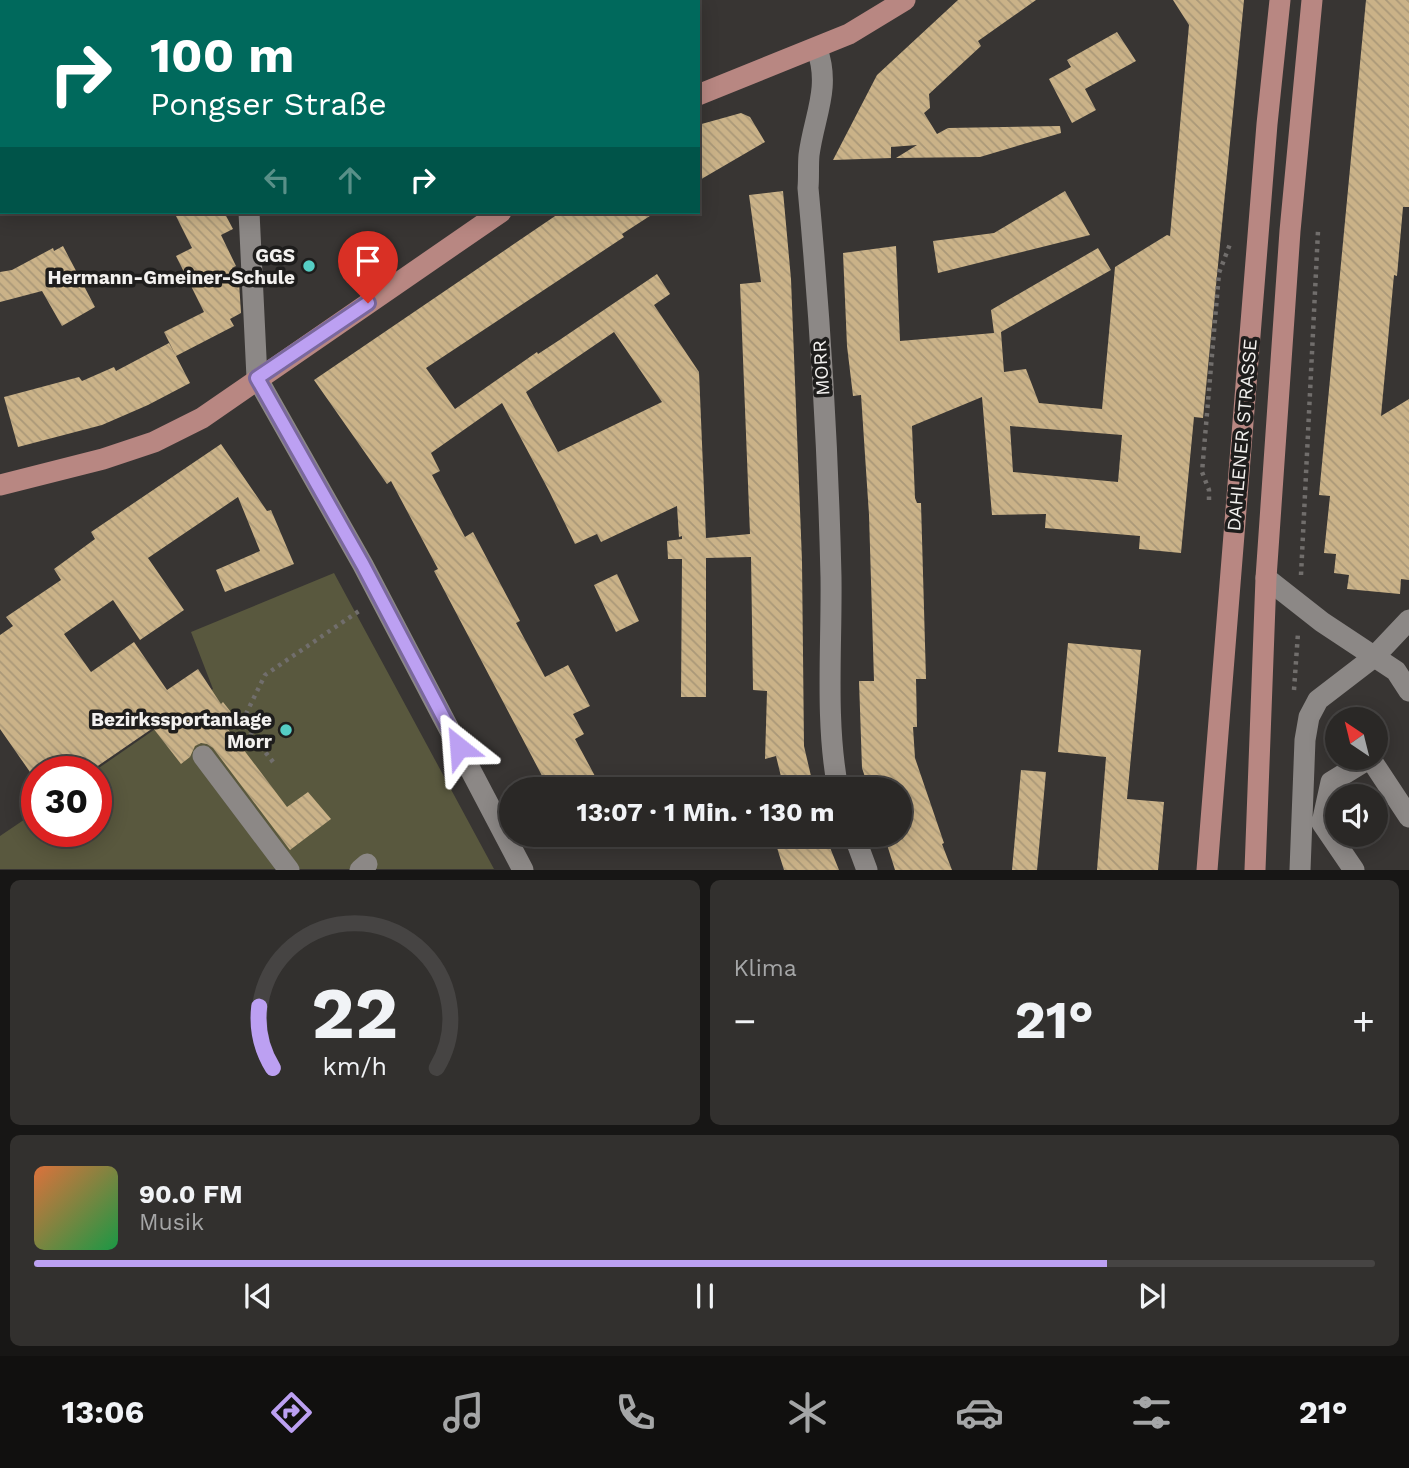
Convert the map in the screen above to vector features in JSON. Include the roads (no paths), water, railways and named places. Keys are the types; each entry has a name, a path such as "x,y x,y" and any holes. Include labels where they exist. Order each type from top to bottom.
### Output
{"main road":[{"path":"700,94 849,34 905,0"},
{"name":"DAHLENER STRASSE","path":"1207,870 1267,124 1280,0"},
{"name":"DAHLENER STRASSE","path":"1255,870 1266,578 1290,231 1312,0"},
{"path":"0,485 103,459 154,442 202,418 499,214"}],"street":[{"name":"MORR","path":"817,48 823,65 824,84 809,156 808,188 823,396 831,575 831,752 836,777"},
{"path":"249,214 257,378 382,600 523,870"},
{"path":"1266,578 1322,622 1396,671 1409,691"},
{"path":"1300,870 1305,740 1310,717 1318,700 1374,657 1409,620"},
{"path":"203,756 289,870"},
{"path":"1354,870 1322,822 1331,782 1370,758 1409,817"},
{"path":"858,847 867,870"}],"place":[{"name":"GGS Hermann-Gmeiner-Schule","path":"309,266"},
{"name":"Bezirkssportanlage Morr","path":"286,730"}]}
